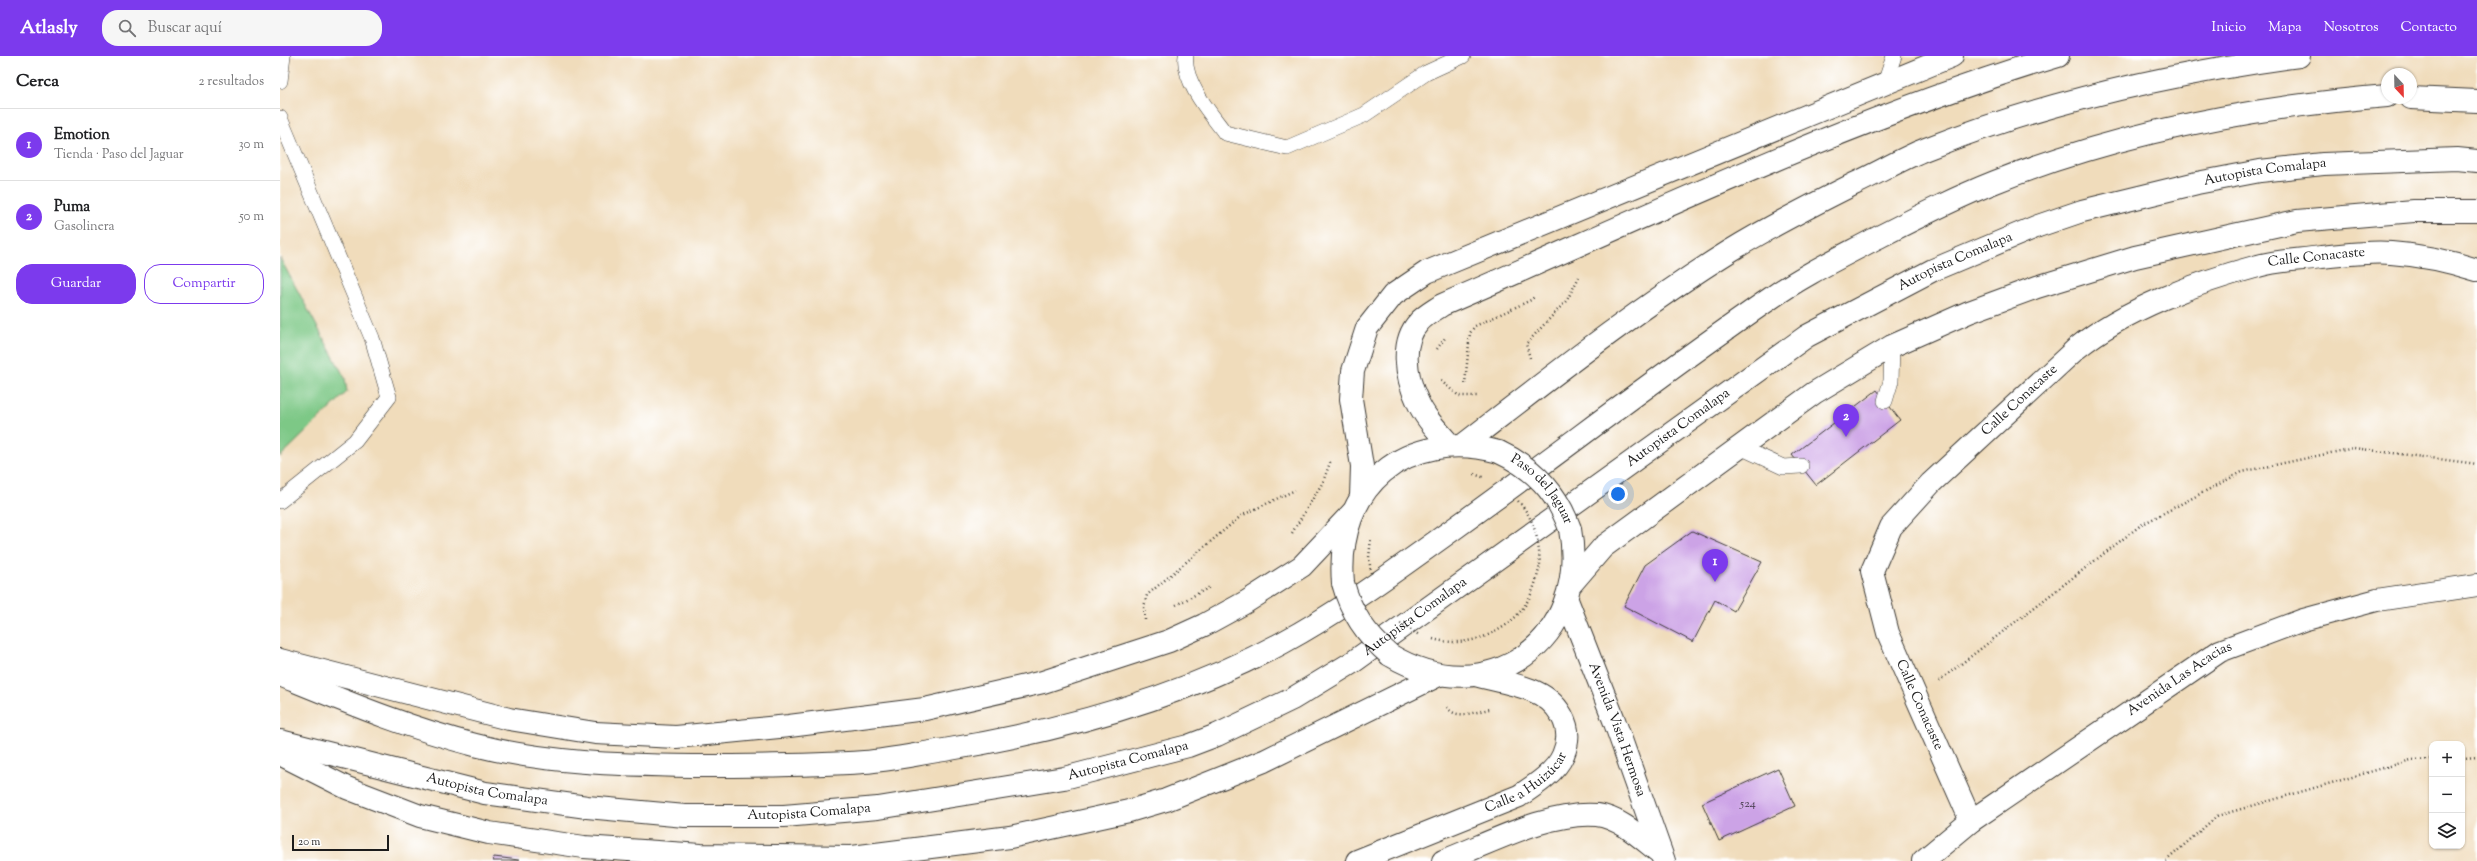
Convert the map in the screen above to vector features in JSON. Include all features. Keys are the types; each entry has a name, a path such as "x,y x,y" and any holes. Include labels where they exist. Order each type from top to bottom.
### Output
{"main road":[{"path":"280,660 509,719 595,733 676,737 789,726 925,709 1043,682 1169,641 1197,628 1276,585 1302,566 1356,505 1362,466 1351,399 1352,371 1367,328 1393,295 1427,272 1952,56"},
{"path":"2058,56 2008,71 1916,105 1787,156 1442,305 1419,322 1410,336 1407,352 1409,376 1417,401 1457,445 1670,291 1732,250 1833,194 1924,150 2022,115 2115,91 2213,68 2300,56"},
{"path":"280,675 383,716 477,746 552,759 654,765 735,766 868,762 990,742 1059,726 1182,688 1259,654 1321,620 1395,571 1776,294 1831,262 1944,204 2000,180 2095,149 2175,126 2319,102 2381,97"},
{"path":"2417,98 2477,101"},
{"name":"Autopista Comalapa","path":"280,741 485,793 587,807 700,816 784,816 878,808 1064,778 1188,746 1217,735 1292,699 1353,662 1807,336 1933,270 2038,226 2075,214 2197,183 2260,172 2323,164 2457,159 2477,161"},
{"path":"1570,592 1603,547 1814,393 1892,346 1969,312 2030,290 2135,257 2297,222 2414,211 2477,211"},
{"name":"Calle Conacaste","path":"1971,821 1888,633 1872,571 1890,527 1931,483 2091,337 2122,319 2176,294 2259,265 2345,254 2390,253 2433,258 2477,270"},
{"name":"Paso del Jaguar","path":"1457,445 1499,452 1515,460 1544,482 1564,512 1570,529 1574,565 1570,592 1550,631 1524,656 1509,665 1475,675 1439,675 1405,664 1390,656 1365,631 1348,599 1343,583 1342,547 1356,505 1384,471 1399,461 1421,451 1457,445"},
{"name":"Avenida Las Acacias","path":"1923,861 1971,821 2220,651 2302,620 2377,600 2477,585"},
{"name":"Avenida Vista Hermosa","path":"1570,592 1662,857"},
{"path":"280,754 369,797 420,816 489,833 584,847 701,855 852,857 1010,838 1129,812 1264,761 1439,675"},
{"name":"Calle a Huizúcar","path":"1357,861 1519,796 1535,785 1563,755 1567,729 1562,713 1551,701 1532,690 1475,675"},
{"path":"1443,861 1522,830 1564,817 1598,815 1624,825 1662,857"}],"lane":[{"path":"280,81 283,56"},
{"path":"1186,56 1185,64 1199,98 1225,133 1287,148 1364,115 1426,73 1463,56"},
{"path":"1885,83 1894,56"},
{"path":"280,118 372,338 389,397 355,441 280,501"},
{"path":"1885,401 1891,381 1892,346"},
{"path":"1740,447 1783,467 1801,466"}],"path":[{"path":"1545,382 1532,365 1526,344 1567,300 1580,271"},
{"path":"1465,384 1470,333 1472,329 1480,322 1531,300 1535,297 1536,290"},
{"path":"1434,351 1446,336"},
{"path":"1916,698 2142,525 2242,472 2354,448 2477,464"},
{"path":"1291,534 1323,482 1332,457"},
{"path":"1468,474 1474,474 1487,479"},
{"path":"1145,620 1144,607 1147,595 1241,516 1295,490"},
{"path":"1398,620 1419,635 1438,641 1458,642 1478,639 1497,631 1513,619 1526,603 1535,585 1540,565 1539,545 1534,525 1524,507 1515,497"},
{"path":"1371,577 1369,558 1373,532"},
{"path":"1173,606 1215,584"},
{"path":"1118,657 1145,620 1152,617"},
{"path":"1444,704 1451,703"},
{"path":"1447,708 1450,712 1458,715 1493,708"},
{"path":"2465,758 2477,757"},
{"path":"2166,861 2217,816 2412,760 2429,759"}],"green space":[{"path":"280,258 345,378 347,392 280,457"}],"building":[{"path":"1877,390 1900,420 1816,485 1792,455"},
{"path":"1692,531 1762,562 1734,611 1715,600 1693,642 1624,606 1645,565"},
{"path":"1778,768 1795,806 1719,841 1702,803"},
{"path":"494,857 519,860 519,861 493,861"}],"place":[{"name":"Puma","path":"1846,437"},
{"name":"Emotion","path":"1715,582"}]}
